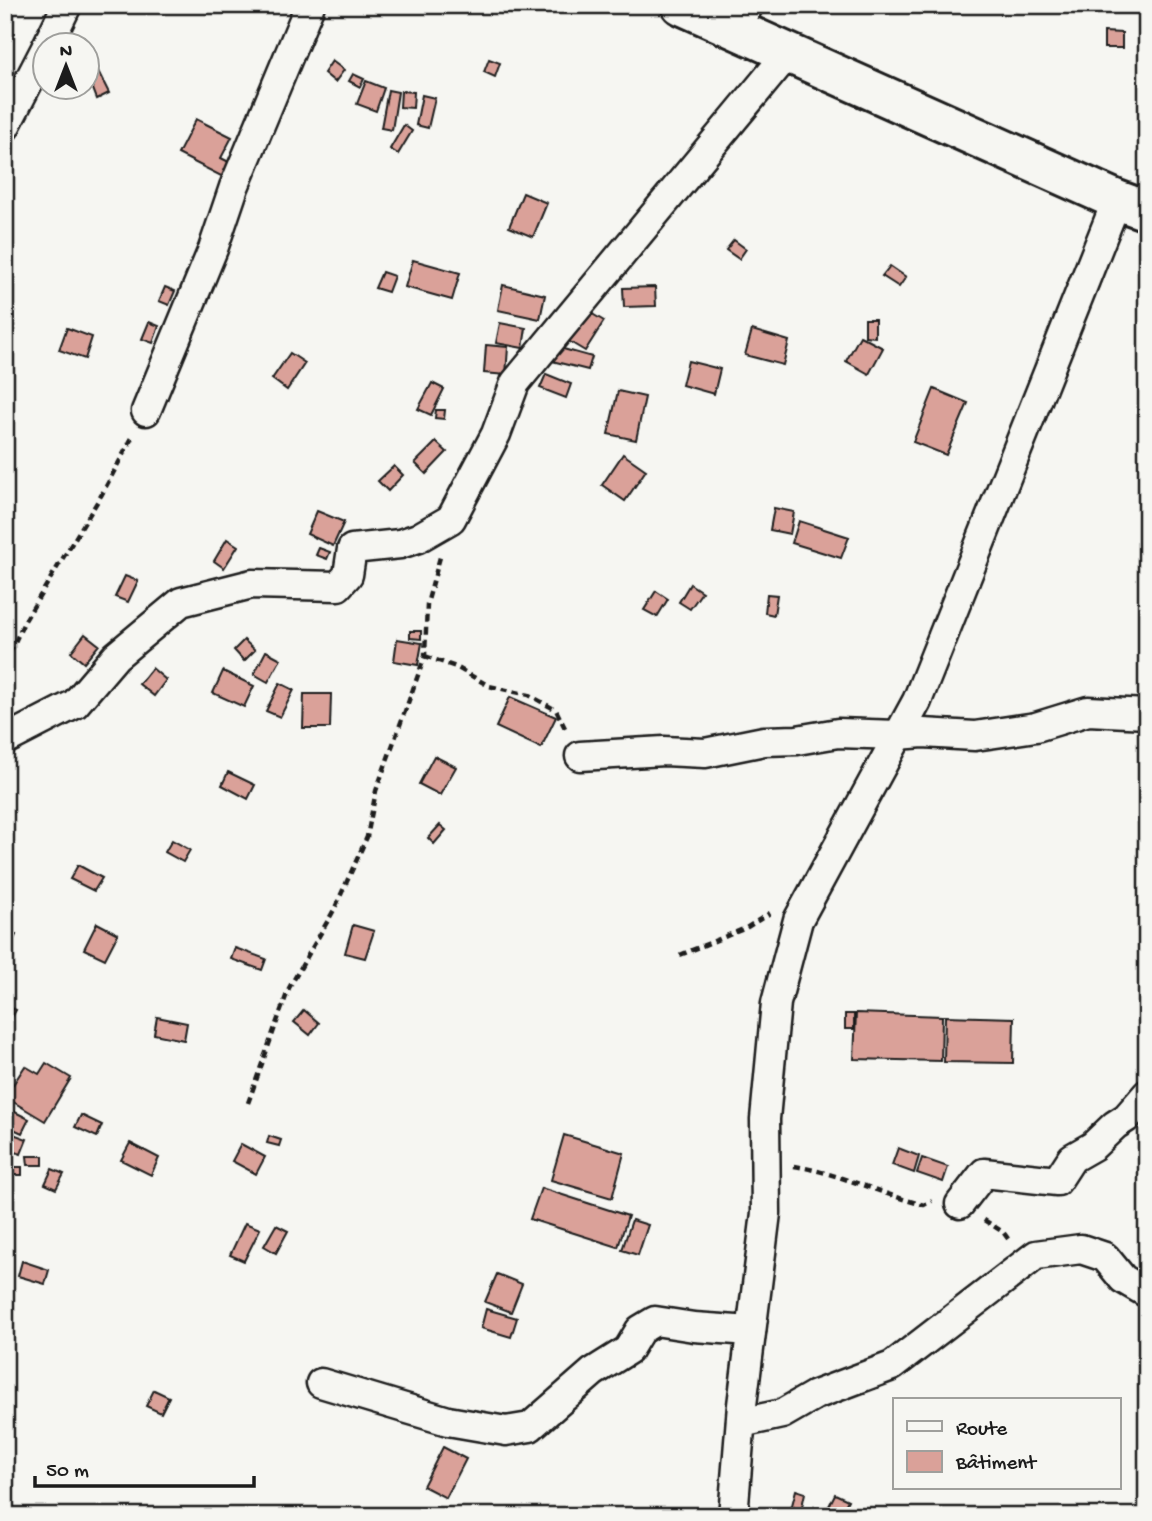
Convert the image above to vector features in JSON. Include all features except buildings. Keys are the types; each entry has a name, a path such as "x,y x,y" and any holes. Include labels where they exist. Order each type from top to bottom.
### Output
{"highway":[{"path":"681,5 742,17 789,52 1132,205"}],"street":[{"path":"53,32 67,5"},
{"path":"146,411 213,249 234,187 310,5"},
{"path":"5,740 75,704 116,656 181,602 252,584 338,586 348,575 352,549 400,544 418,538 451,519 496,434 515,383 789,52"},
{"path":"5,127 32,74"},
{"path":"733,1516 765,1213 765,1119 776,1003 798,920 917,701 1132,205"},
{"path":"580,756 664,751 705,753 764,741 797,740 838,733 975,736 1036,727 1088,711 1147,714"},
{"path":"960,1204 984,1173 1057,1181 1072,1158 1093,1146 1126,1118 1147,1094"},
{"path":"741,1423 782,1415 815,1395 892,1366 1036,1255 1081,1249 1105,1257 1123,1279 1147,1293"},
{"path":"321,1383 448,1421 506,1432 530,1427 593,1372 628,1350 640,1330 655,1321 751,1331"}],"path":[{"path":"5,664 24,622 102,494 146,411"},
{"path":"248,1103 289,989 334,910 367,837 376,791 425,656 427,604 451,519"},
{"path":"425,656 456,667 489,686 529,695 556,710 580,756"},
{"path":"680,956 746,928 788,904 805,908"},
{"path":"765,1161 813,1169 924,1205 943,1194 1003,1232 1027,1261"}]}
